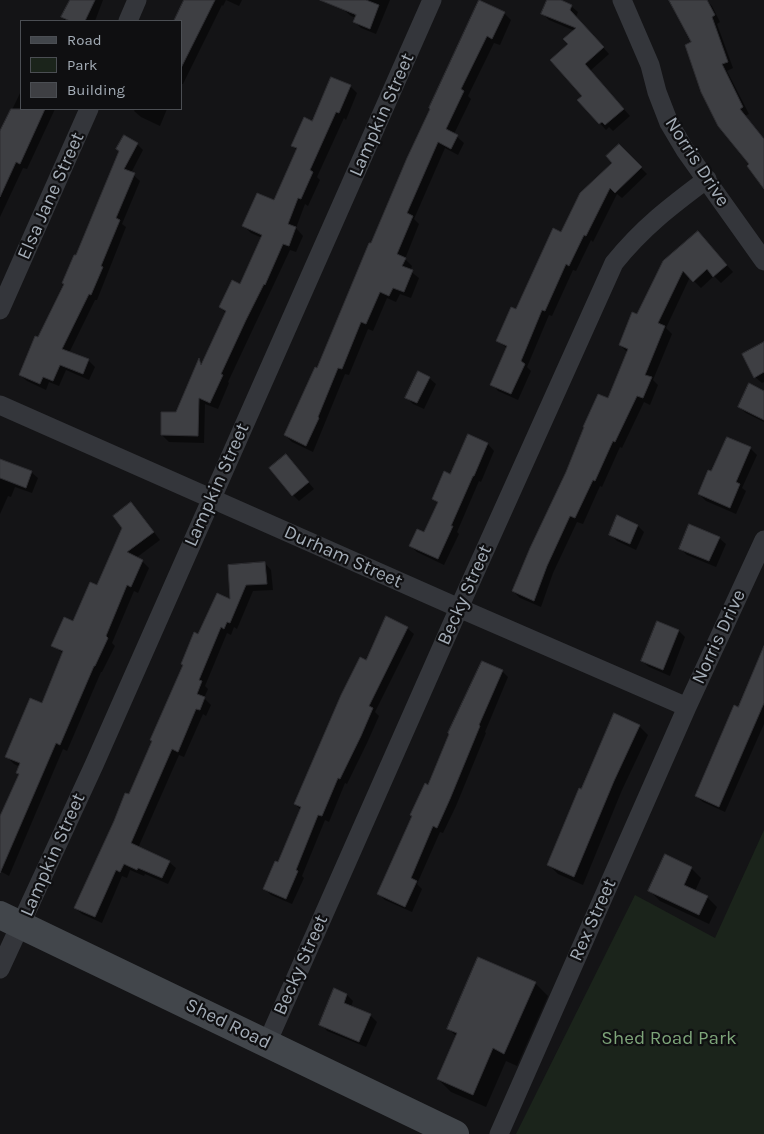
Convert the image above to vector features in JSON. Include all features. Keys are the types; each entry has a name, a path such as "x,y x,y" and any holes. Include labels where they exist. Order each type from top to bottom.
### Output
{"street":[{"path":"128,20 137,0"},
{"name":"Lampkin Street","path":"0,969 11,920 98,756 432,0"},
{"name":"Norris Drive","path":"622,0 650,65 657,92 669,123 685,150 764,261"},
{"name":"Elsa Jane Street","path":"0,310 89,110"},
{"name":"Becky Street","path":"267,1042 614,263 632,241 656,218 707,179"},
{"name":"Durham Street","path":"0,404 687,707"},
{"name":"Norris Drive","path":"687,707 764,540"},
{"name":"Rex Street","path":"499,1134 687,707"},
{"name":"Shed Road","path":"11,920 455,1134"}],"green space":[{"name":"Shed Road Park","path":"764,830 764,1134 516,1134 635,895 715,938"}],"building":[{"path":"70,0 95,0 85,20 68,20 61,17"},
{"path":"184,0 215,0 182,66 182,20 174,20"},
{"path":"320,0 366,0 379,5 370,29 353,22 356,15"},
{"path":"479,0 505,12 492,39 487,36 461,89 464,91 446,129 458,135 451,149 438,142 407,213 413,216 397,254 406,258 402,266 413,270 404,292 393,288 389,296 380,292 366,324 361,322 342,369 338,368 306,446 284,435 315,367 317,368 369,243 371,243 429,108"},
{"path":"547,0 561,0 572,5 570,10 604,47 585,64 624,109 605,125 602,122 599,124 577,100 582,96 550,60 568,44 563,39 576,28 541,14"},
{"path":"669,0 707,0 715,15 712,17 728,62 722,64 743,107 740,109 764,139 764,189 747,166 749,164 718,126 701,92 685,45 691,42"},
{"path":"331,77 351,85 339,113 336,112 310,170 313,172 301,199 298,198 288,224 296,227 289,246 283,244 221,374 223,375 210,403 199,398 198,436 161,435 161,412 176,412 199,358 201,365 226,311 219,307 232,280 240,284 262,235 242,226 257,193 274,200 297,148 291,146 304,117 312,121"},
{"path":"11,109 45,110 20,164 16,162 0,197 0,131"},
{"path":"124,135 138,143 124,169 135,173 116,218 120,220 101,266 103,267 91,295 89,294 62,349 89,359 83,374 60,365 53,381 43,377 40,384 19,375 35,336 38,337 64,284 62,283 74,255 76,255 119,151 116,149"},
{"path":"619,144 642,167 615,193 610,188 569,266 566,264 545,311 542,310 521,361 525,364 511,394 490,385 507,346 496,341 511,307 516,309 553,228 561,232 580,193 612,163 606,156"},
{"path":"698,231 727,265 713,277 707,269 693,282 683,271 658,323 665,326 645,375 652,377 643,398 637,396 575,518 570,516 547,566 534,601 512,591 566,472 598,394 608,398 628,349 619,345 632,312 637,314 663,261"},
{"path":"764,342 764,372 754,378 742,354"},
{"path":"418,371 430,377 417,403 405,398"},
{"path":"749,383 764,391 764,420 738,407"},
{"path":"468,434 488,443 438,559 409,546 417,529 424,532 438,502 432,499 444,471 450,474"},
{"path":"727,437 751,447 736,482 740,484 730,508 698,494 708,470 711,471"},
{"path":"286,454 309,482 292,496 269,468"},
{"path":"0,459 32,471 26,488 0,478"},
{"path":"131,502 154,532 127,552 143,560 131,587 127,585 106,636 108,638 60,745 56,743 0,873 0,816 19,774 16,773 20,763 5,757 30,698 42,703 63,651 51,646 64,617 73,621 90,582 97,585 122,528 113,516"},
{"path":"617,515 638,525 630,544 609,535"},
{"path":"689,524 720,537 709,561 679,549"},
{"path":"265,562 267,584 246,585 230,623 227,622 224,629 221,627 199,680 202,681 197,694 205,697 200,710 196,709 178,752 172,749 131,843 170,861 162,878 124,864 120,872 116,870 95,917 74,908 125,793 129,794 183,665 181,664 194,632 198,634 217,593 230,599 228,565"},
{"path":"386,616 408,627 369,706 373,708 361,736 340,779 338,778 322,816 318,815 286,899 263,889 275,861 278,862 301,807 294,804 341,695 360,657 366,660"},
{"path":"657,621 679,630 663,670 641,661"},
{"path":"764,646 764,703 719,807 695,796 734,705 738,707"},
{"path":"482,661 503,670 450,799 437,828 433,826 411,878 417,881 405,907 377,894 412,816 410,815 425,783 428,785 448,733"},
{"path":"614,713 640,725 614,781 574,877 547,865 579,788 581,789"},
{"path":"665,854 692,867 684,885 708,896 699,915 648,891"},
{"path":"478,957 536,982 504,1054 493,1048 473,1095 437,1079 457,1033 447,1029"},
{"path":"334,988 347,994 344,1003 371,1014 359,1042 319,1025"}]}
